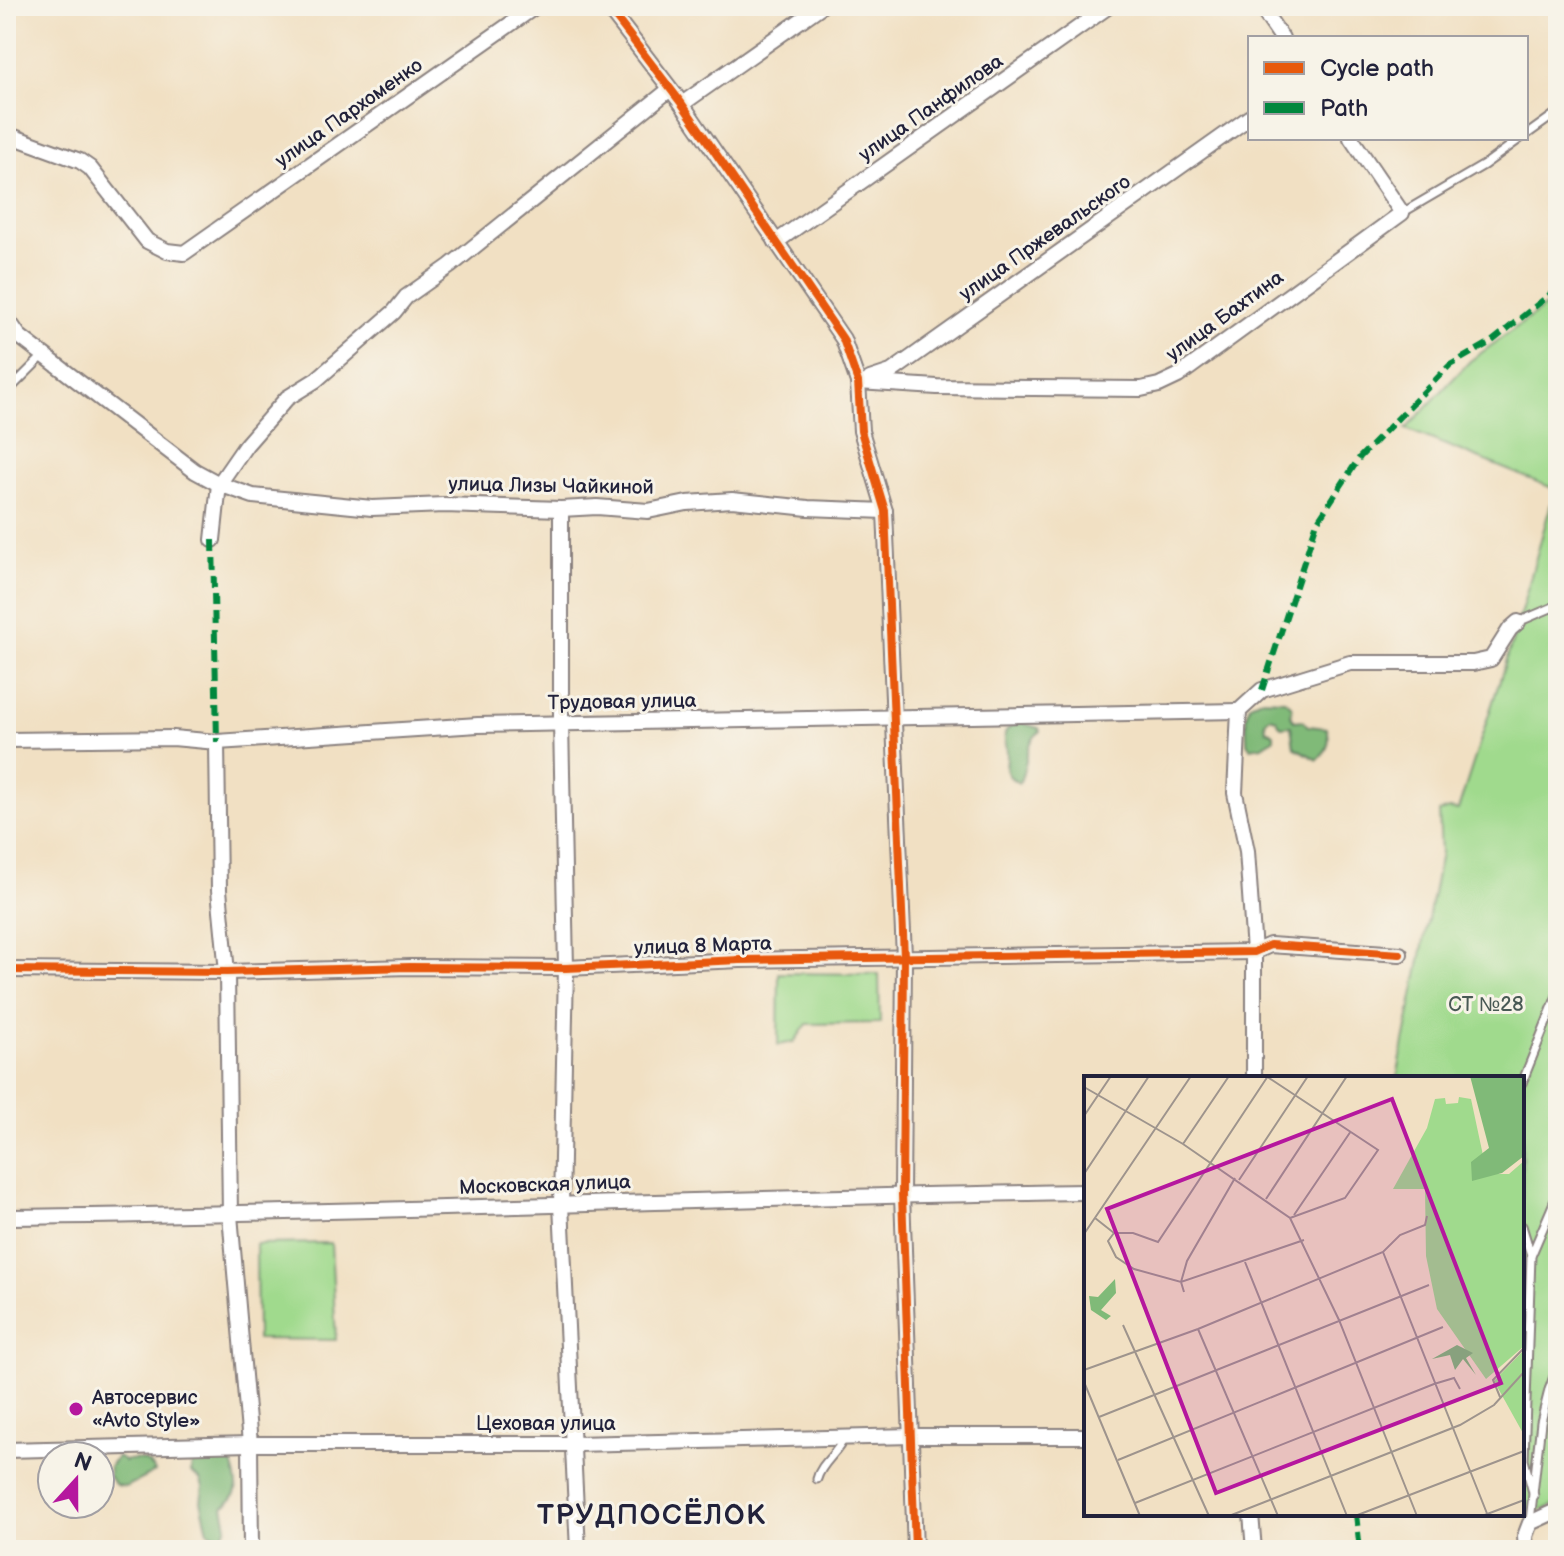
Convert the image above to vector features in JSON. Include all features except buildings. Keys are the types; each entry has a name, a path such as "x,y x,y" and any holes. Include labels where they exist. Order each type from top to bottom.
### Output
{"street":[{"name":"улица Пархоменко","path":"6,134 80,161 90,168 147,241 167,251 184,253 536,6"},
{"path":"607,6 682,104 843,339 858,382 861,431 885,511 904,957 902,1195 915,1550"},
{"path":"682,104 821,6"},
{"name":"улица Панфилова","path":"776,242 1109,6"},
{"path":"1260,6 1281,36"},
{"path":"213,540 219,484 246,445 287,398 316,380 394,312 406,297 450,266 669,90"},
{"name":"улица Пржевальского","path":"858,382 891,372 1248,118"},
{"path":"1352,140 1402,213"},
{"name":"улица Бахтина","path":"858,382 1020,389 1141,389 1159,385 1178,376 1402,213"},
{"name":"улица Лизы Чайкиной","path":"6,317 19,336 170,454 219,484 253,496 372,508 444,505 561,509 597,507 648,511 687,503 732,500 808,508 885,511"},
{"path":"561,509 566,968 561,1205 578,1550"},
{"path":"1254,1076 1254,952 1247,851 1235,793 1239,711 1262,690 1350,663 1458,664 1491,659 1518,622"},
{"name":"Трудовая улица","path":"6,740 173,738 217,742 409,728 561,723 1239,711"},
{"path":"217,742 219,890 227,972 230,1215 250,1444 251,1550"},
{"name":"улица 8 Марта","path":"6,970 227,972 410,967 566,968 740,960 1254,952 1270,945 1400,954"},
{"name":"Московская улица","path":"6,1217 230,1215 1084,1192"},
{"name":"Цеховая улица","path":"6,1450 250,1444 575,1444 912,1436 1084,1436"},
{"path":"1526,1550 1525,1536 1530,1523 1558,1510"},
{"path":"1251,1516 1254,1550"}],"lane":[{"path":"1528,133 1558,112"},
{"path":"1402,213 1484,165 1518,140"},
{"path":"6,393 44,355"},
{"path":"1518,622 1558,605"},
{"path":"1524,1078 1558,993"},
{"path":"1531,1256 1558,1193"},
{"path":"1524,1233 1531,1256 1524,1460 1534,1496"},
{"path":"1530,1523 1541,1422 1554,1390 1558,1365"},
{"path":"817,1479 818,1472 839,1450 844,1438"}],"green space":[{"name":"СТ №28","path":"1558,297 1558,1503 1546,1509 1524,1511 1524,1076 1397,1076 1441,853 1439,812 1458,810 1516,630 1555,489 1406,429 1470,361"},
{"path":"1261,699 1285,700 1292,706 1294,721 1302,720 1308,726 1327,728 1328,745 1318,760 1294,747 1291,726 1281,727 1276,719 1270,717 1265,722 1266,730 1274,734 1274,739 1251,748 1247,743 1246,716 1250,704"},
{"path":"1018,722 1039,728 1040,732 1031,742 1019,783 1007,772 1005,736 1007,730"},
{"path":"779,973 879,974 880,1023 807,1024 794,1042 778,1045"},
{"path":"331,1243 336,1340 257,1339 256,1244"},
{"path":"221,1450 229,1454 237,1489 223,1507 227,1526 221,1538 208,1531 201,1501 203,1487 200,1479 191,1472 192,1464 212,1451"},
{"path":"116,1458 146,1462 155,1472 126,1487 116,1485"}],"marked path":[{"path":"1262,690 1317,522 1360,457 1450,365 1491,342 1558,288"},
{"path":"213,540 217,742"},
{"path":"1356,1516 1360,1550"}],"cycle path":[{"path":"607,6 682,104 843,339 858,382 861,431 885,511 904,957 902,1195 915,1550"},
{"path":"6,970 227,972 410,967 566,968 740,960 1254,952 1270,945 1400,954"}],"place":[{"name":"Автосервис «Avto Style»","path":"76,1409"}],"district":[{"name":"ТРУДПОСЁЛОК","path":"652,1515"}]}
